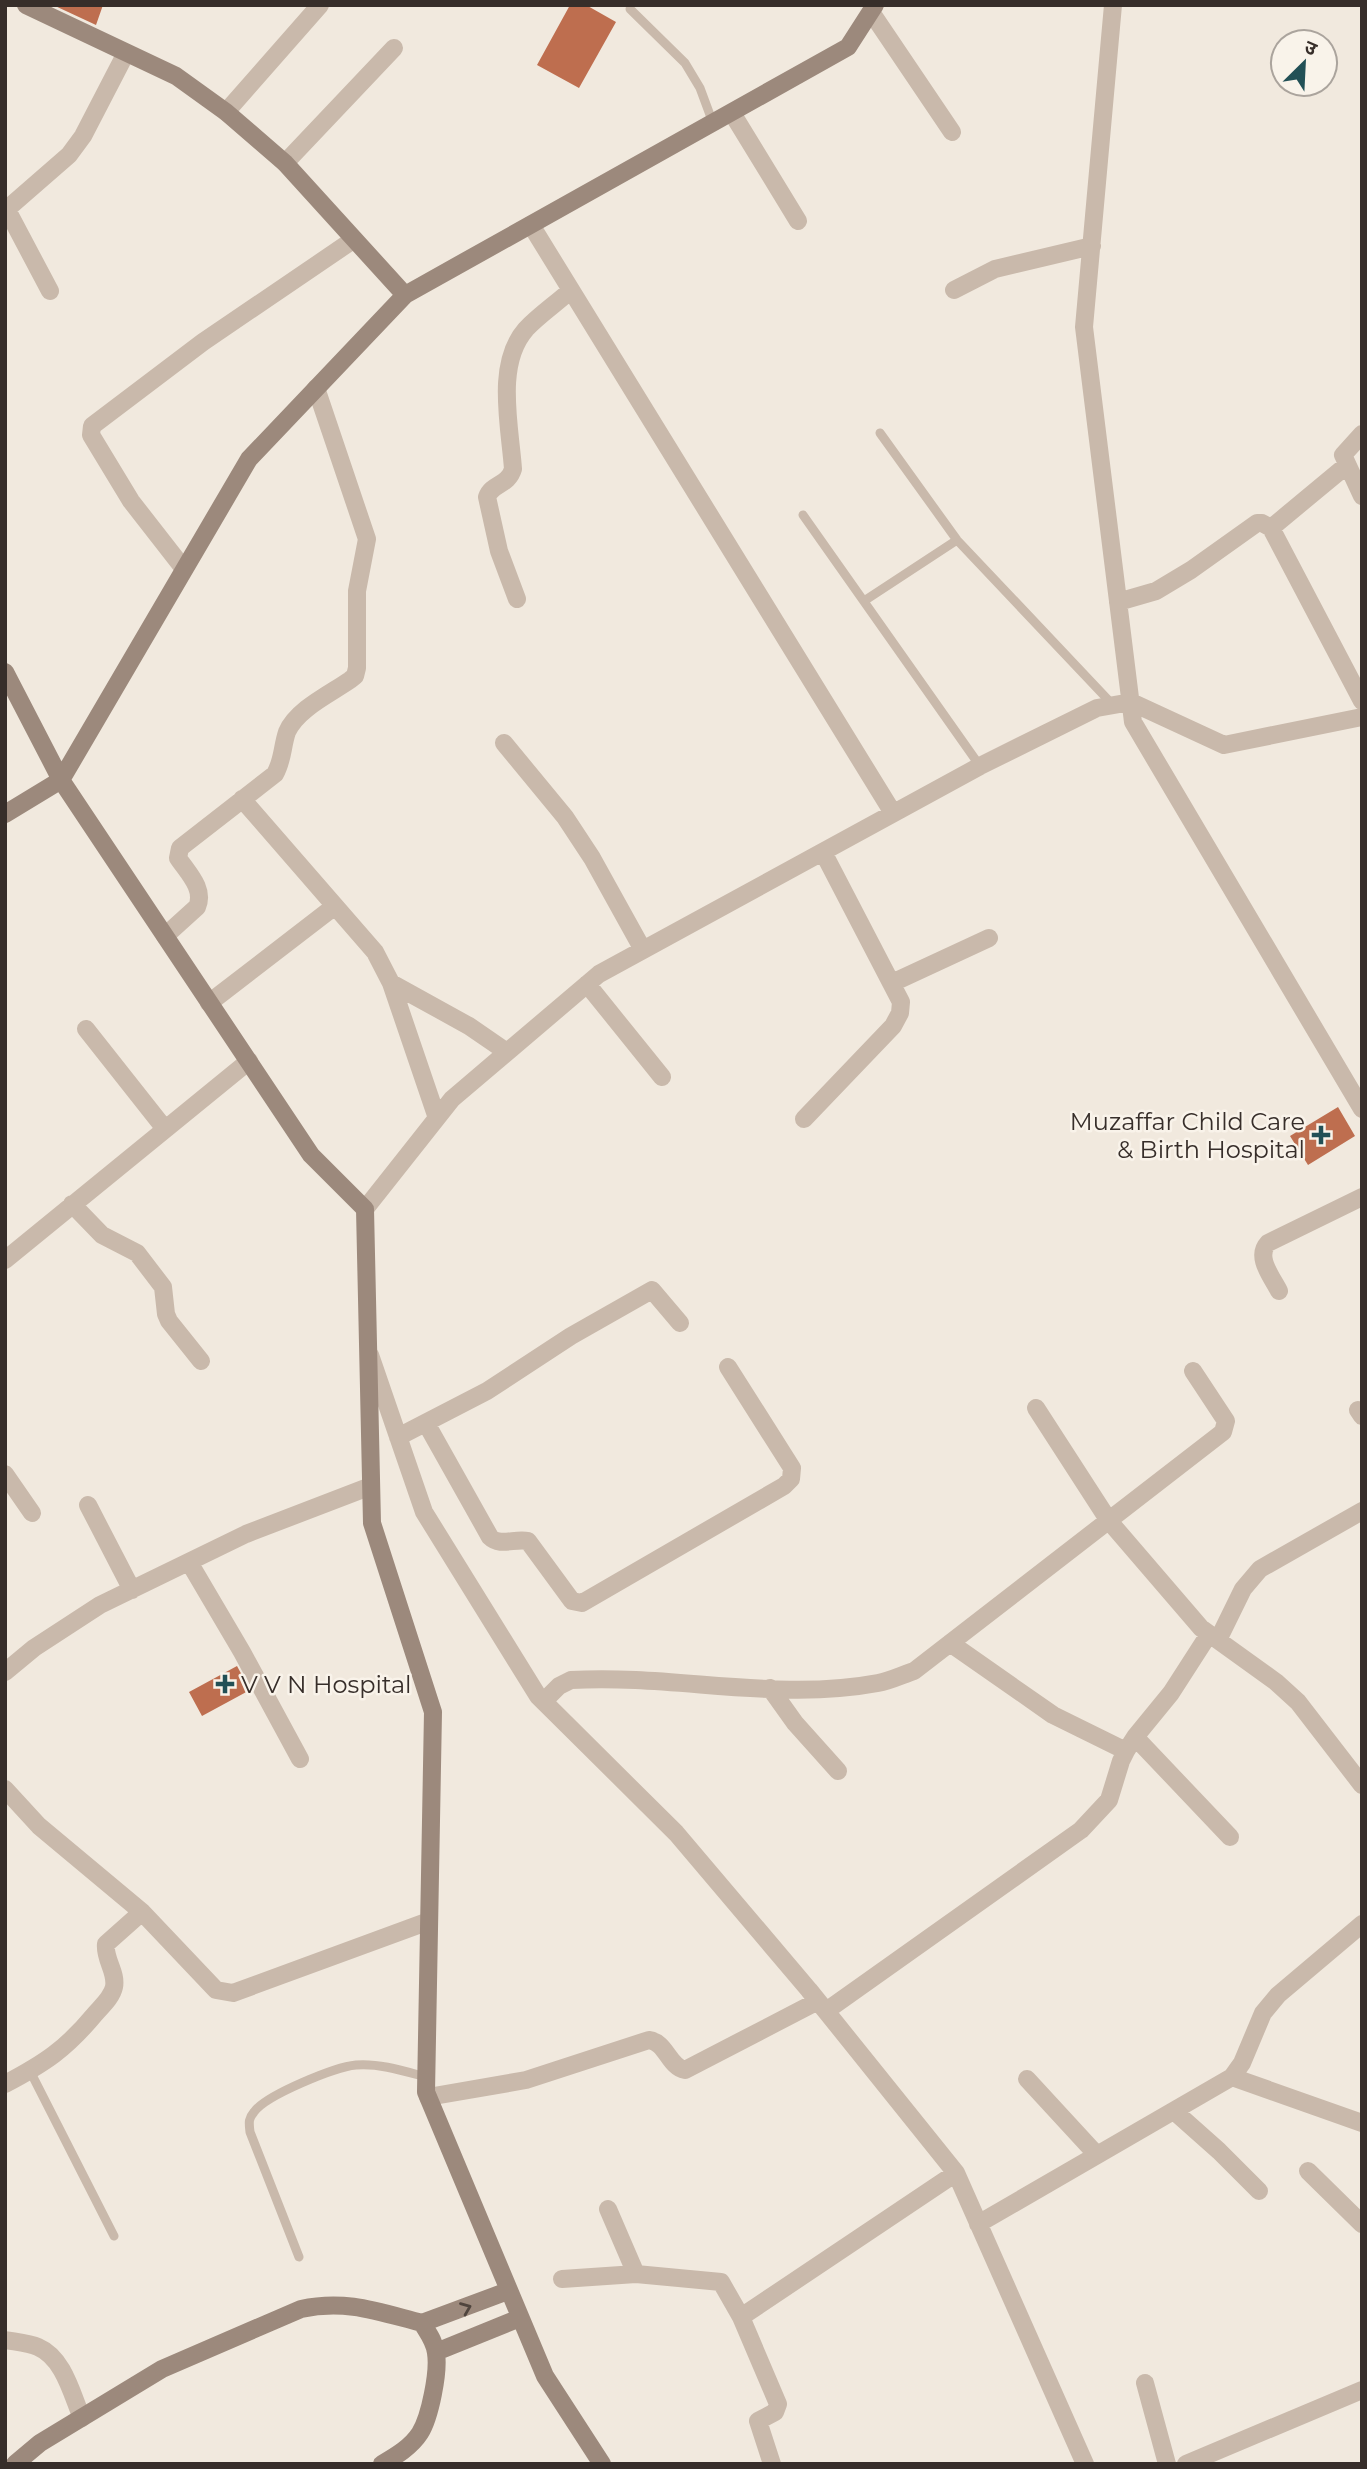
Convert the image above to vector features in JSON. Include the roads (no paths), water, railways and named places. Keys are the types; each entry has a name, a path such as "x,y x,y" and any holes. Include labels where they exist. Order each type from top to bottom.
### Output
{"street":[{"path":"26,5 56,12 126,53 176,76 226,112 285,163 405,295"},
{"path":"226,112 320,5"},
{"path":"1113,5 1084,327 1118,602 1122,704 1362,1109"},
{"path":"5,814 61,780 249,458 405,295 848,47 873,9 952,132"},
{"path":"285,163 394,48"},
{"path":"50,291 6,207 69,155 83,135 126,53"},
{"path":"732,113 798,221"},
{"path":"531,225 893,813"},
{"path":"184,569 131,501 91,435 92,426 202,342 353,240"},
{"path":"954,290 995,269 1092,246"},
{"path":"517,599 499,551 487,497 491,490 509,480 513,469 507,390 508,363 515,344 526,328 571,290"},
{"path":"165,936 200,902 199,891 178,858 180,848 275,774 281,763 288,732 297,719 355,676 357,591 367,539 316,388"},
{"path":"1362,433 1343,455 1362,496"},
{"path":"1271,528 1348,465"},
{"path":"1118,602 1156,591 1191,570 1257,523 1262,523 1271,528 1362,701"},
{"path":"5,672 61,780 311,1155 366,1209"},
{"path":"602,2464 545,2376 428,2097 426,2077 433,1712 372,1523 366,1209 452,1099 598,974 980,766 1097,708 1122,704 1224,746 1362,717"},
{"path":"504,743 565,817 592,858 643,950"},
{"path":"242,799 374,952 391,983 437,1118"},
{"path":"804,1119 893,1026 900,1013 901,1002 823,852"},
{"path":"209,1003 335,906"},
{"path":"892,983 989,938"},
{"path":"391,983 469,1026 507,1052"},
{"path":"587,984 662,1077"},
{"path":"86,1029 165,1129"},
{"path":"5,1260 248,1061"},
{"path":"1279,1291 1261,1256 1263,1248 1268,1243 1362,1197"},
{"path":"72,1204 103,1235 137,1253 163,1287 169,1321 201,1360"},
{"path":"398,1437 487,1391 571,1336 652,1290 680,1324"},
{"path":"368,1348 424,1512 538,1696 676,1833 822,2006 956,2173 1085,2464"},
{"path":"426,1423 490,1538 500,1543 520,1539 528,1541 572,1601 582,1603 784,1486 791,1479 792,1468 728,1367"},
{"path":"544,1702 559,1686 571,1680 770,1688 844,1688 881,1682 914,1671 1223,1432 1226,1421 1194,1371"},
{"path":"1035,1408 1109,1521 1201,1628 1276,1682 1298,1702 1362,1785"},
{"path":"5,1474 32,1513"},
{"path":"5,1672 45,1640 100,1605 246,1534 371,1486"},
{"path":"88,1505 132,1590"},
{"path":"428,2097 526,2080 649,2040 657,2042 678,2068 685,2070 822,2006 1081,1830 1109,1800 1121,1761 1130,1744 1214,1637 1243,1590 1260,1569 1362,1511"},
{"path":"189,1562 300,1759"},
{"path":"950,1643 1054,1715 1130,1744 1230,1837"},
{"path":"770,1688 795,1723 838,1771"},
{"path":"5,1789 39,1826 142,1912 216,1990 233,1993 429,1921"},
{"path":"5,2084 30,2071 72,2042 109,1998 114,1989 114,1977 105,1950 106,1944 142,1912"},
{"path":"978,2224 1232,2077 1242,2063 1263,2013 1278,1995 1362,1924"},
{"path":"1232,2077 1362,2123"},
{"path":"1027,2079 1097,2155"},
{"path":"1174,2111 1259,2191"},
{"path":"1308,2171 1362,2224"},
{"path":"741,2317 956,2173"},
{"path":"608,2209 636,2274"},
{"path":"562,2278 636,2274 716,2280 724,2285 741,2317 778,2404 775,2412 758,2421 772,2464"},
{"path":"15,2464 40,2443 162,2369 301,2309 326,2304 360,2307 422,2323 508,2291"},
{"path":"436,2353 520,2318"},
{"path":"382,2464 401,2453 420,2433 430,2410 436,2353 422,2323"},
{"path":"5,2340 39,2347 52,2357 61,2368 82,2418"},
{"path":"1145,2383 1167,2464"},
{"path":"1186,2464 1220,2457 1361,2393"}],"lane":[{"path":"630,9 685,63 700,88 713,123"},
{"path":"880,433 957,540 1122,704"},
{"path":"803,515 980,766"},
{"path":"864,601 957,540"},
{"path":"299,2257 250,2132 248,2120 253,2112 262,2103 325,2073 356,2065 384,2067 426,2077"},
{"path":"30,2071 114,2236"}],"place":[{"name":"Muzaffar Child Care & Birth Hospital","path":"1321,1135"},
{"name":"V V N Hospital","path":"225,1684"}]}
